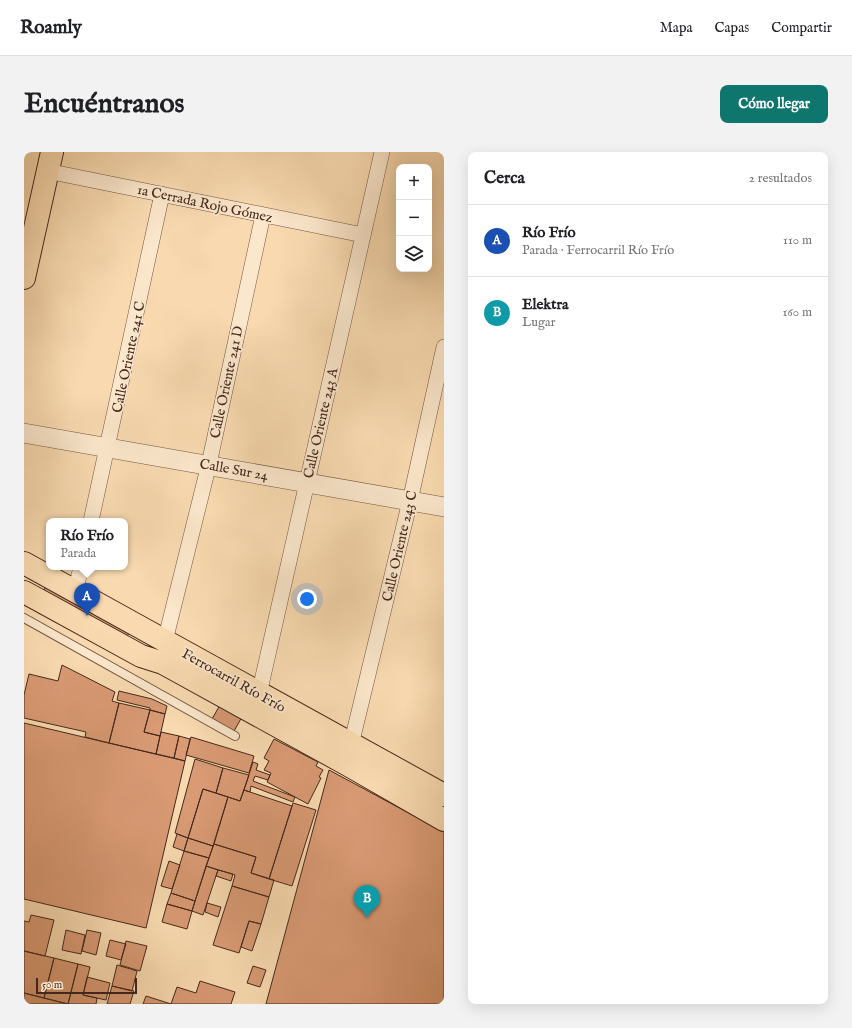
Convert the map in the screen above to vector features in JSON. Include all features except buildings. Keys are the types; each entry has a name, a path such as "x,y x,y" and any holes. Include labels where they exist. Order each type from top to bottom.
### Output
{"main road":[{"path":"24,278 50,162"},
{"name":"Ferrocarril Río Frío","path":"24,563 162,647 259,694 444,795"},
{"name":"Ferrocarril Río Frío","path":"24,592 141,656 163,663 350,766 444,820"}],"street":[{"name":"Calle Oriente 243 A","path":"259,694 382,152"},
{"name":"1a Cerrada Rojo Gómez","path":"50,162 162,194 363,234"},
{"name":"Calle Oriente 241 C","path":"93,518 162,194"},
{"name":"Calle Oriente 241 D","path":"162,647 208,464 262,215"},
{"name":"Calle Oriente 243 C","path":"351,745 410,501 444,347"},
{"name":"Calle Sur 24","path":"24,433 208,464 444,507"},
{"path":"75,593 80,570"}],"lane":[{"path":"24,618 235,736"},
{"path":"162,647 165,658 416,794"}],"place":[{"name":"Río Frío","path":"87,616"},
{"name":"Elektra","path":"367,918"}]}
